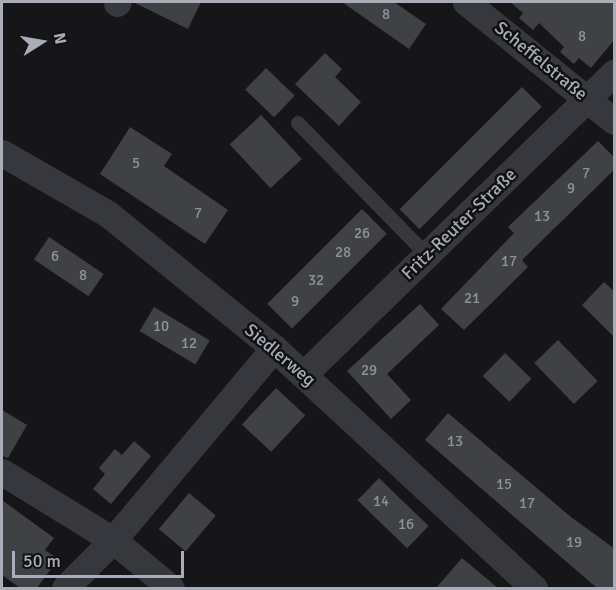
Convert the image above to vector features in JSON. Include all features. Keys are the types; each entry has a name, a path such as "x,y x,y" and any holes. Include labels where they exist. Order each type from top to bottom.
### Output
{"street":[{"name":"Scheffelstraße","path":"466,2 615,121"},
{"name":"Fritz-Reuter-Straße","path":"304,374 615,73"},
{"name":"Siedlerweg","path":"2,153 108,214 274,348 534,588"},
{"path":"64,588 113,540 274,348"},
{"path":"2,472 113,540 171,588"}],"lane":[{"path":"298,123 427,255"}],"building":[{"path":"133,2 201,2 188,29"},
{"path":"342,2 394,2 426,24 409,49"},
{"path":"510,2 615,2 615,39 591,68 579,58 574,64 560,52 564,47 539,23 533,30 519,18 523,13"},
{"path":"325,53 342,69 335,77 361,102 339,126 295,84"},
{"path":"266,68 295,96 274,117 245,90"},
{"path":"522,87 542,107 419,229 400,209"},
{"path":"261,115 302,159 270,188 230,144"},
{"path":"130,127 172,154 164,166 228,210 205,244 100,174"},
{"path":"598,141 615,158 615,169 522,260 528,267 464,330 441,309 514,233 508,227"},
{"path":"362,209 387,234 292,329 267,304"},
{"path":"49,237 104,274 89,296 34,259"},
{"path":"604,282 615,292 615,338 582,305"},
{"path":"420,304 439,325 387,374 411,400 391,419 347,371"},
{"path":"154,307 210,340 195,364 140,331"},
{"path":"558,340 598,381 574,404 534,363"},
{"path":"505,353 532,379 509,402 483,376"},
{"path":"276,388 305,415 271,452 242,425"},
{"path":"2,410 27,425 8,458 2,456"},
{"path":"448,413 571,517 615,549 615,588 597,588 425,440"},
{"path":"134,441 151,456 111,504 93,489 105,474 99,468 115,449 122,455"},
{"path":"379,478 429,526 407,548 357,500"},
{"path":"189,493 216,515 186,552 159,529"},
{"path":"2,500 54,538 45,550 58,559 37,588 20,588 2,575"},
{"path":"462,558 498,588 436,588"}]}
